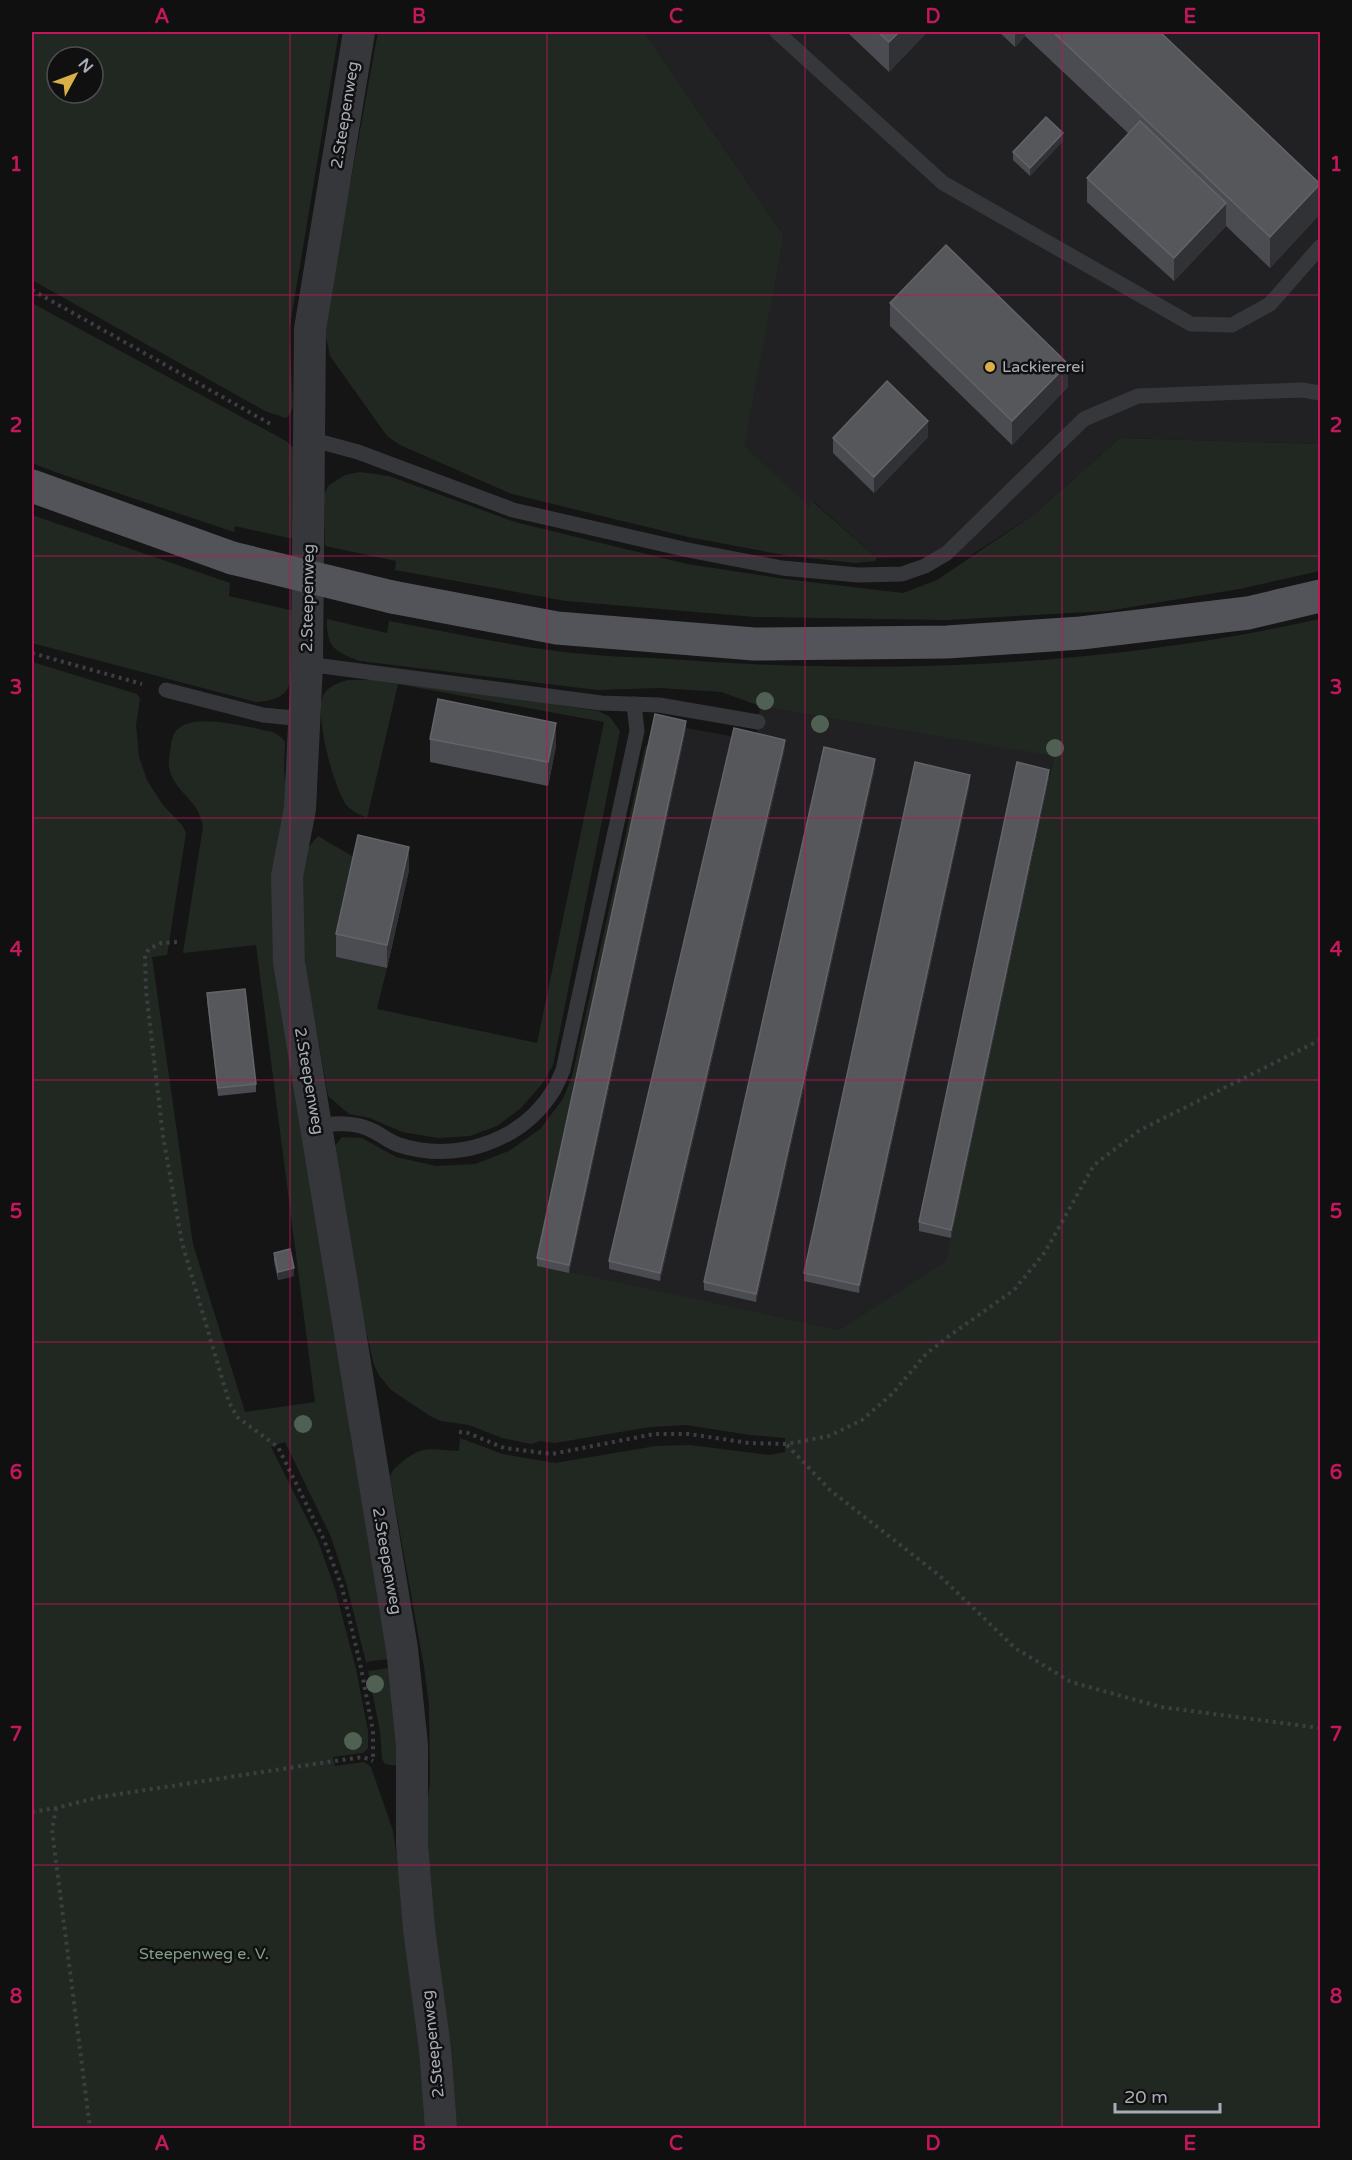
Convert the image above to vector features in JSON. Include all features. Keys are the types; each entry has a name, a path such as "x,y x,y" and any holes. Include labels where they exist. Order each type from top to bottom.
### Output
{"main road":[{"path":"32,486 232,558 392,597 557,628 754,644 947,642 1080,633 1248,613 1320,596"}],"street":[{"name":"2.Steepenweg","path":"359,32 310,329 307,664 300,809 287,876 289,962 402,1649 412,1745 414,1866 419,1929 435,2049 441,2128"}],"lane":[{"path":"777,32 943,183 1191,324 1232,325 1270,304 1320,247"},
{"path":"310,440 358,452 513,510 688,550 782,568 858,575 902,574 925,566 946,553 1084,419 1138,396 1302,390 1320,393"},
{"path":"307,664 601,703 659,705 758,722"},
{"path":"166,690 263,715 304,719"},
{"path":"317,1126 332,1123 369,1128 398,1145 436,1152 471,1150 501,1138 532,1116 553,1092 563,1070 637,731 634,704"}],"path":[{"path":"32,290 262,420 310,440"},
{"path":"32,653 166,690"},
{"path":"177,942 161,942 149,949 145,955 146,991 163,1137 182,1243 229,1402 237,1417 278,1447 324,1540 342,1587 373,1731 373,1761"},
{"path":"459,1432 468,1433 504,1448 552,1454 654,1434 689,1434 749,1443 787,1444 829,1436 862,1420 893,1393 926,1354 1014,1290 1045,1252 1094,1165 1140,1130 1320,1041"},
{"path":"787,1444 830,1490 940,1576 1015,1648 1071,1682 1161,1707 1320,1728"},
{"path":"361,1668 367,1667"},
{"path":"32,1812 100,1797 363,1757 373,1761 382,1771 400,1778 413,1778"},
{"path":"56,1808 52,1830 90,2128"}],"shaded area":[{"path":"644,32 1320,32 1320,444 1120,438 1033,515 970,556 877,558 814,502 809,506 743,446 784,236"},
{"path":"760,706 1054,755 946,1262 839,1330 537,1266 655,722 756,741"}],"green space":[{"path":"32,32 339,32 289,331 293,407 286,418 265,411 32,280"},
{"path":"378,32 644,32 784,236 744,446 809,506 813,502 877,558 875,561 855,563 784,555 688,537 512,494 400,445 387,436 330,356 324,328"},
{"path":"32,303 286,441 294,448 298,540 235,526 234,532 32,463"},
{"path":"1120,438 1320,444 1320,571 1239,589 1107,611 946,620 755,617 566,601 395,570 396,561 325,546 324,494 329,485 345,475 360,472 389,476 515,522 687,564 785,579 903,593 937,580 1033,515"},
{"path":"32,515 230,583 229,596 294,611 292,675 286,691 276,698 256,702 32,643"},
{"path":"327,619 387,633 389,621 514,645 584,654 832,667 996,663 1078,657 1240,635 1320,619 1320,2128 453,2128 422,1845 430,1782 429,1705 390,1477 392,1472 409,1456 422,1450 459,1451 460,1438 502,1454 555,1463 656,1446 690,1445 770,1455 785,1452 785,1438 686,1425 650,1427 555,1443 540,1441 531,1444 502,1438 469,1425 441,1421 430,1416 391,1390 374,1365 362,1313 334,1147 342,1137 362,1138 396,1157 436,1166 475,1164 509,1151 540,1129 563,1099 572,1076 645,747 651,740 537,1265 839,1330 946,1261 1054,756 760,706 721,692 660,688 597,690 360,661 344,655 330,642"},
{"name":"Steepenweg e. V.","path":"32,662 137,694 140,699 136,725 139,757 147,780 162,804 182,825 186,833 167,955 152,957 193,1244 245,1412 315,1402 256,945 183,953 203,827 198,812 172,777 169,761 175,732 182,726 202,721 227,723 273,732 285,742 284,769 335,1315 351,1437 388,1659 366,1662 347,1586 331,1537 285,1442 271,1447 318,1541 335,1589 356,1669 368,1731 368,1748 363,1753 333,1757 335,1766 364,1762 371,1767 393,1831 408,1932 429,2128 32,2128"},
{"path":"348,680 403,680 598,711 610,717 620,731 553,1065 542,1084 521,1108 497,1126 470,1136 438,1138 402,1132 370,1118 349,1114 328,1096 306,970 299,877 306,850 318,836 357,859 336,957 387,968 377,1009 537,1043 604,722 398,684 367,818 349,808 342,797 331,768 323,733 321,703 324,694 332,686"},
{"path":"389,1668 402,1746 398,1766 385,1764 382,1759 380,1731 368,1671"}],"building":[{"path":"878,32 899,32 889,42"},
{"path":"1053,32 1160,32 1320,184 1270,237"},
{"path":"1046,117 1063,133 1030,168 1013,152"},
{"path":"1140,121 1226,203 1174,258 1087,178"},
{"name":"Lackiererei","path":"946,245 1068,364 1012,421 890,303"},
{"path":"887,381 928,421 874,477 833,438"},
{"path":"438,699 556,723 548,762 430,739"},
{"path":"655,714 686,721 569,1265 537,1258"},
{"path":"734,728 785,740 660,1273 609,1261"},
{"path":"824,747 875,759 756,1294 704,1282"},
{"path":"915,762 970,775 859,1285 804,1273"},
{"path":"1017,762 1049,770 951,1230 919,1222"},
{"path":"358,835 409,847 387,945 336,934"},
{"path":"245,989 256,1084 218,1088 207,993"},
{"path":"290,1249 294,1268 278,1272 274,1253"}],"place":[{"name":"Lackiererei","path":"990,367"}]}
